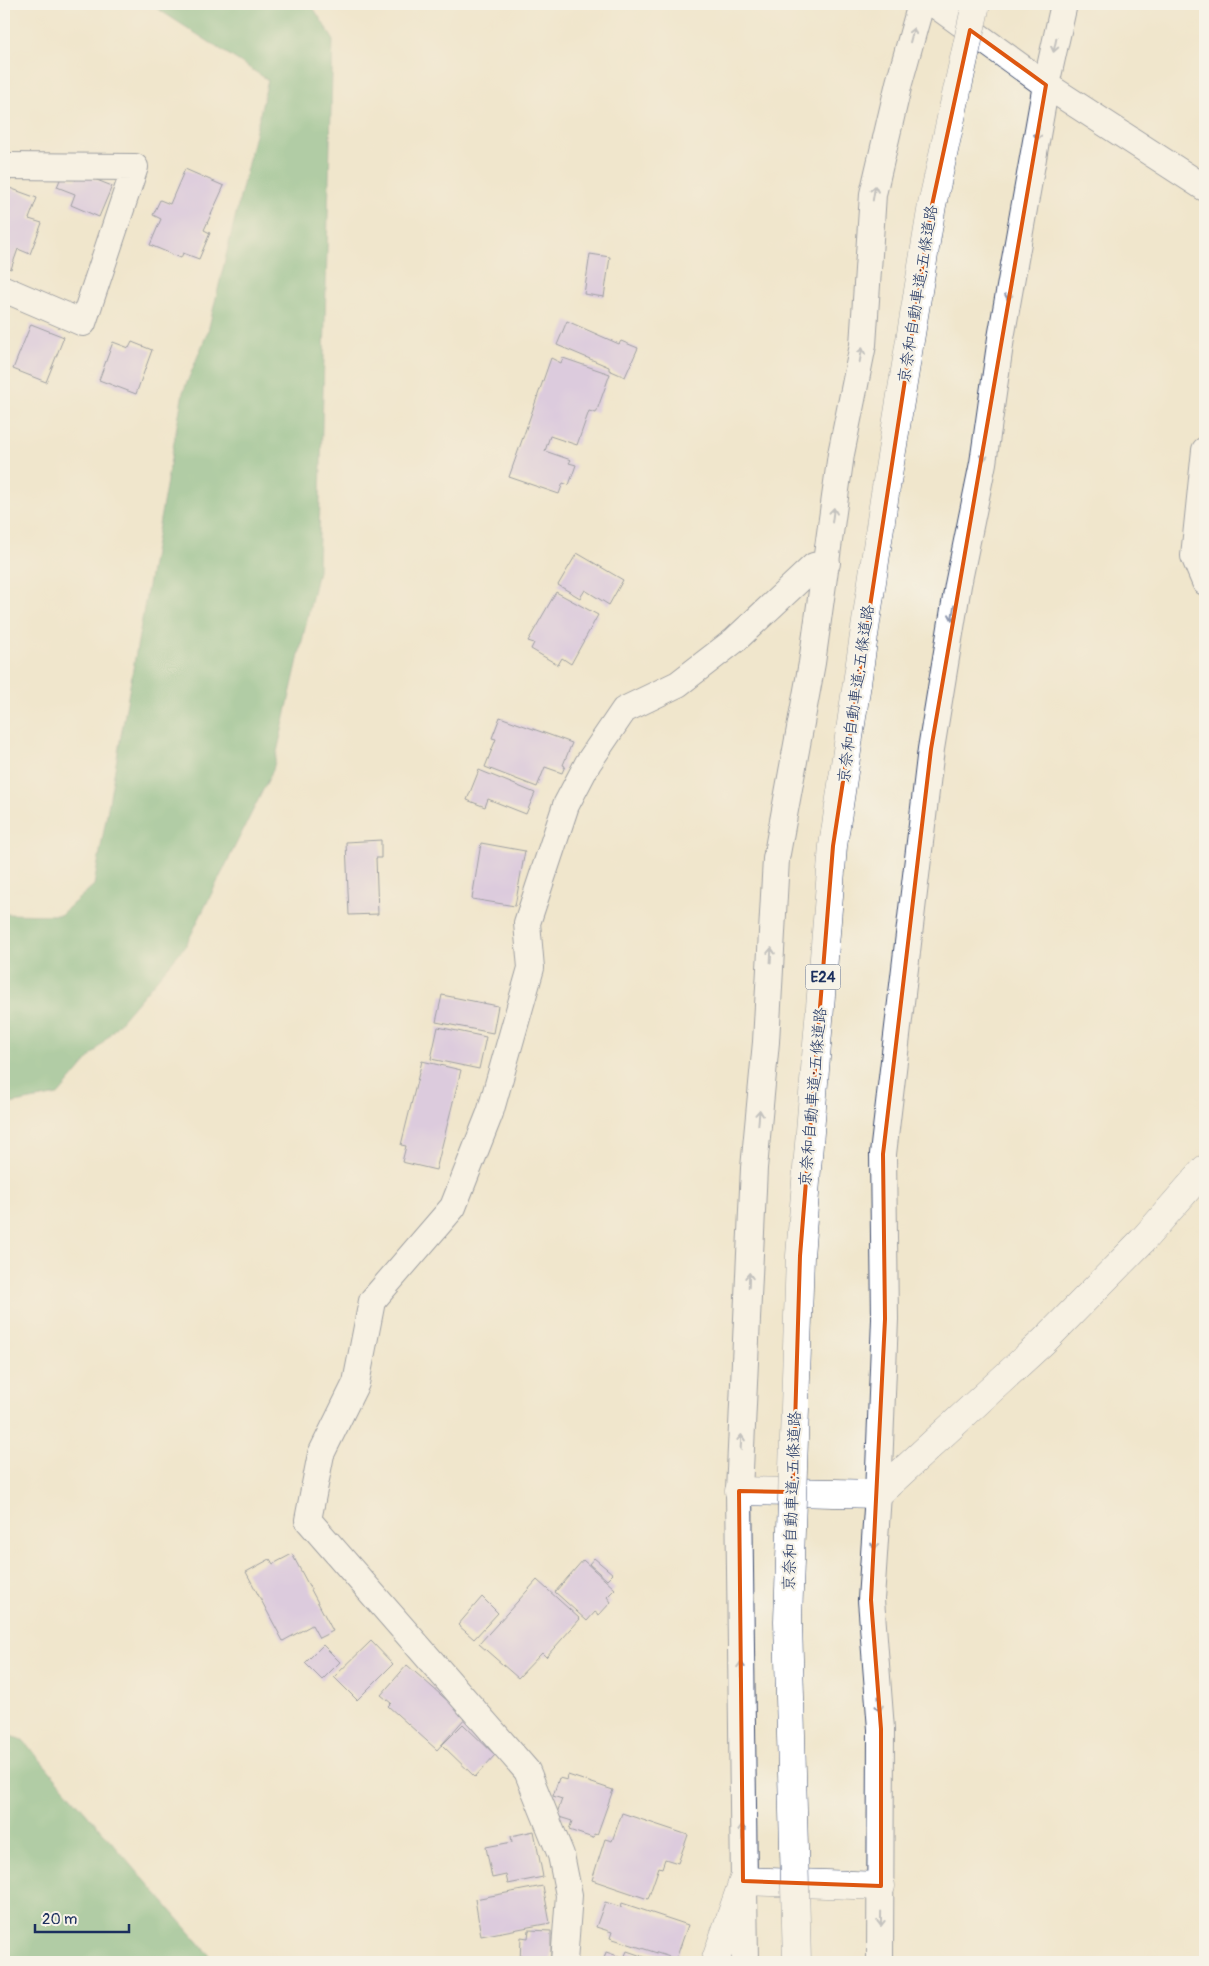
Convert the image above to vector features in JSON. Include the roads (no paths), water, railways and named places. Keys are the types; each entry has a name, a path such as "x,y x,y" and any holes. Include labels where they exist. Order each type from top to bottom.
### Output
{"main road":[{"name":"京奈和自動車道;五條道路","path":"798,1962 788,1622 800,1256 834,846 886,490 932,205 976,4"},
{"path":"739,1491 878,1494 1046,1340 1142,1241 1205,1169"},
{"path":"715,1962 743,1881 881,1886"}],"street":[{"path":"745,1962 739,1491 754,1168 766,1042 776,859 812,663 841,454 863,345 873,194 899,82 921,4"},
{"path":"934,4 1046,85 1205,188"},
{"path":"880,1962 881,1729 871,1600 878,1494 885,1319 883,1154 932,739 958,585 983,463 1001,338 1046,85 1064,4"},
{"path":"4,166 135,166 83,323 4,289"},
{"path":"1205,450 1194,556 1205,582"},
{"path":"564,1962 569,1895 561,1855 527,1771 308,1520 322,1454 356,1383 372,1301 453,1207 490,1113 531,968 527,923 566,805 584,771 624,710 678,684 735,640 814,566 827,564"}]}
